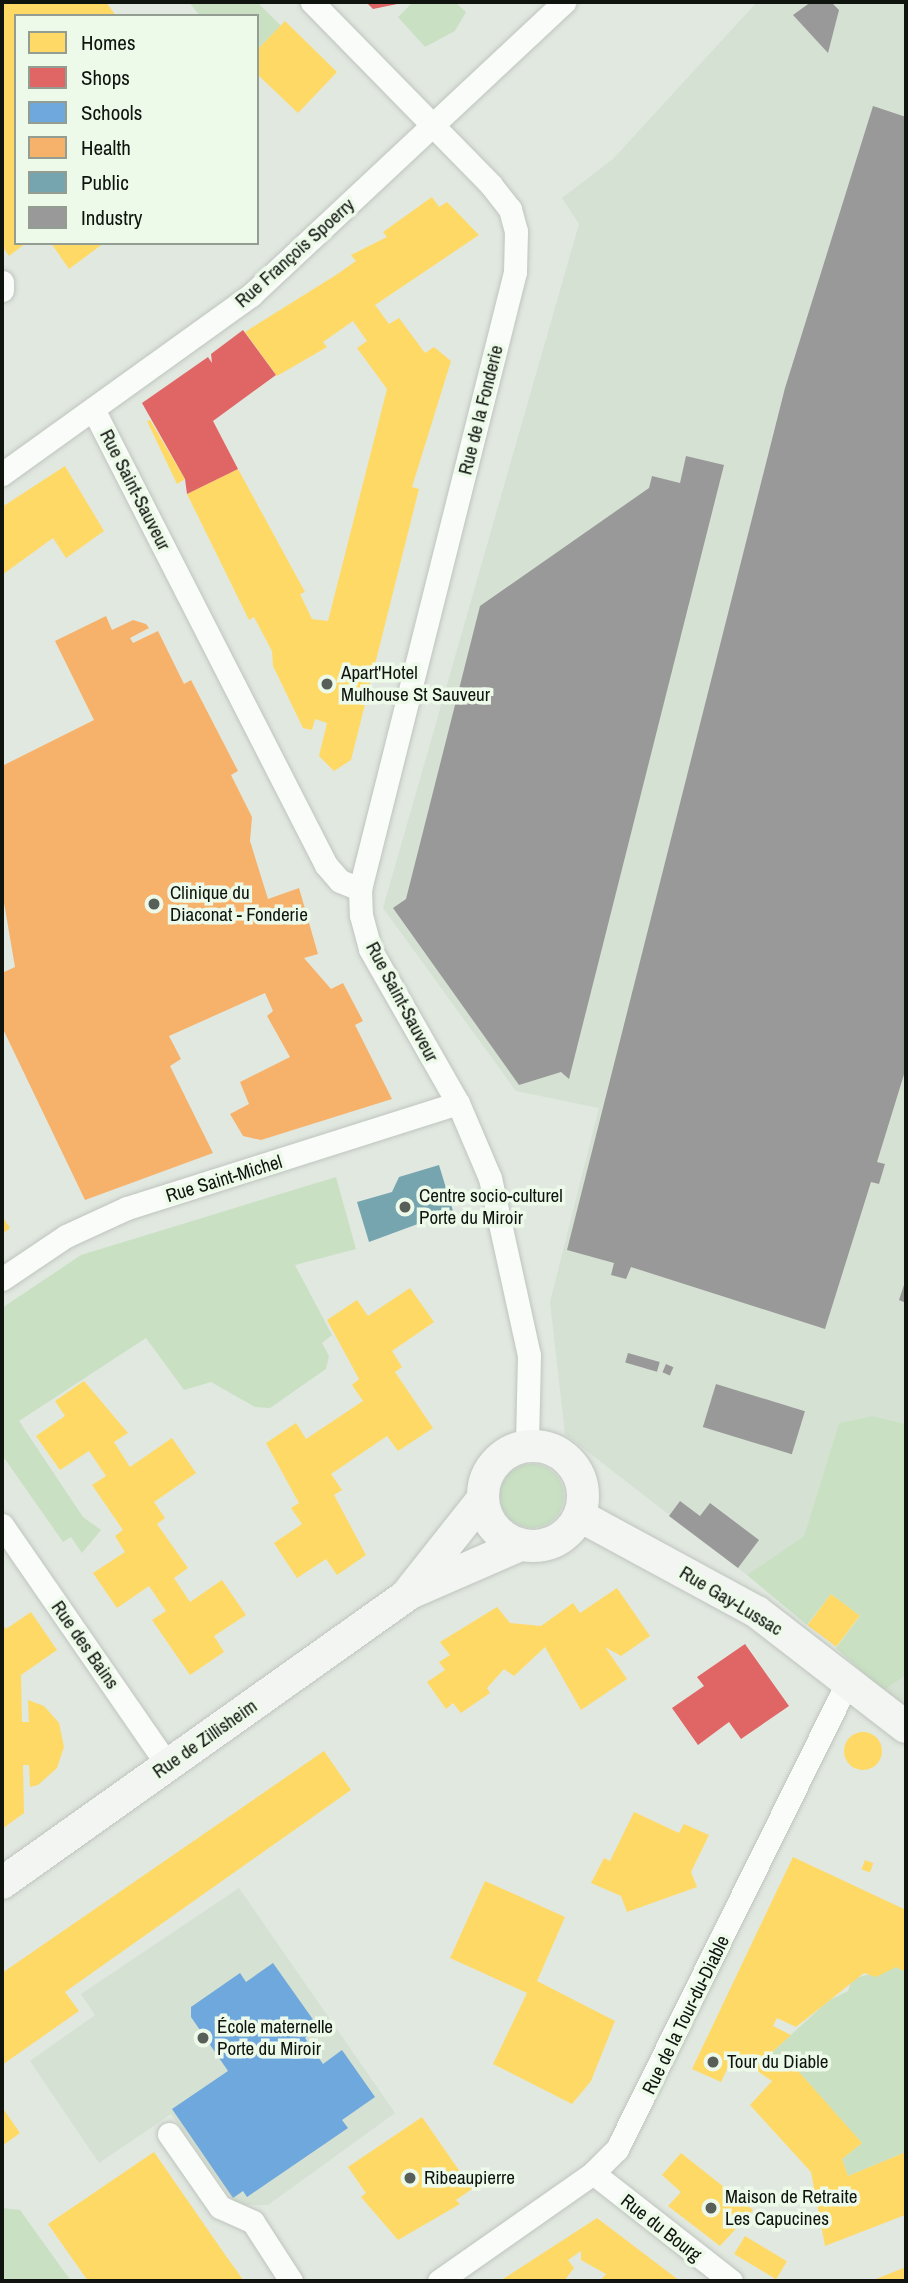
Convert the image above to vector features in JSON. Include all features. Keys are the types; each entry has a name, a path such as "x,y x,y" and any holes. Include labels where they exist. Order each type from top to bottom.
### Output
{"street":[{"name":"Rue de la Fonderie","path":"312,2 435,126 510,209 515,272 360,889"},
{"name":"Rue François Spoerry","path":"2,474 251,295 435,126 564,2"},
{"path":"2,282 2,290"},
{"name":"Rue Saint-Sauveur","path":"93,409 326,865 340,881 360,889 369,949 458,1103 490,1178 518,1284 529,1355 527,1446"},
{"name":"Rue Saint-Michel","path":"2,1279 66,1236 127,1208 458,1103"},
{"path":"527,1446 553,1450 574,1466 583,1490 580,1516 555,1541 520,1545 494,1529 482,1500 494,1464 527,1446"},
{"name":"Rue de Zillisheim","path":"408,1594 482,1500"},
{"name":"Rue Gay-Lussac","path":"580,1516 757,1612 906,1727"},
{"name":"Rue des Bains","path":"2,1525 168,1766"},
{"name":"Rue de Zillisheim","path":"2,1883 408,1594 520,1545"},
{"name":"Rue de la Tour-du-Diable","path":"439,2281 593,2173 629,2130 830,1706 848,1681"},
{"path":"169,2134 220,2207 253,2222 291,2281"},
{"name":"Rue du Bourg","path":"593,2173 731,2281"}],"shaded area":[{"path":"757,2 906,2 906,1424 872,1416 839,1423 804,1536 747,1575 565,1434 550,1302 599,1108 516,1091 383,908 579,224 562,198 613,159"},
{"path":"906,1675 906,1708 883,1691"},
{"name":"École maternelle Porte du Miroir","path":"239,1888 395,2113 268,2205 236,2205 171,2114 99,2163 30,2061 95,2015 81,1994"}],"green space":[{"path":"189,2 257,2 281,26 259,48 259,14 198,14"},
{"path":"413,2 455,2 466,12 455,31 425,47 398,17"},
{"path":"336,1177 356,1249 295,1265 332,1335 322,1343 329,1356 326,1369 270,1408 255,1407 211,1382 184,1390 146,1338 19,1421 83,1517 101,1530 82,1553 71,1537 63,1542 2,1455 2,1308 81,1255"},
{"path":"872,1416 906,1424 906,1675 883,1691 836,1648 860,1616 831,1594 807,1625 747,1575 804,1536 839,1423"},
{"path":"526,1464 538,1464 555,1473 562,1484 562,1508 555,1519 538,1528 526,1528 514,1523 505,1514 500,1502 500,1490 505,1478 514,1469"},
{"path":"896,1967 906,1972 906,2152 848,2176 842,2159 862,2143 771,2053 828,2001 848,1991 852,1979"},
{"path":"2,2208 20,2210 71,2281 2,2281"}],"building: Homes":[{"path":"2,2 106,2 115,14 14,14 14,245 23,245 9,256 2,246"},
{"path":"285,21 337,72 298,113 259,76 259,48"},
{"path":"432,197 439,207 447,202 479,235 375,305 389,324 399,318 425,353 434,347 451,361 412,487 419,489 351,760 334,771 319,756 327,723 315,719 312,730 303,728 273,666 272,651 254,617 249,620 187,494 238,469 305,592 300,594 312,619 328,621 387,389 357,348 367,341 353,321 323,342 327,347 277,376 245,332 356,261 351,255 387,237 383,232"},
{"path":"52,245 101,245 69,269"},
{"path":"150,420 185,479 177,484 147,421"},
{"path":"65,466 104,531 66,558 53,538 2,575 2,507"},
{"path":"2,1216 10,1228 2,1234"},
{"path":"410,1288 434,1322 392,1351 402,1367 395,1372 433,1428 398,1451 387,1436 331,1474 342,1490 334,1495 366,1555 337,1575 326,1559 297,1578 274,1543 302,1524 291,1508 299,1503 266,1443 296,1423 306,1439 363,1401 352,1385 359,1379 327,1320 357,1300 368,1316"},
{"path":"84,1381 128,1433 114,1442 130,1467 172,1438 196,1473 154,1502 165,1518 157,1524 188,1568 174,1578 190,1602 222,1580 246,1615 214,1636 224,1652 190,1675 152,1620 166,1611 149,1586 117,1608 93,1573 125,1552 115,1536 123,1530 92,1485 106,1476 89,1451 60,1470 36,1436 65,1416 55,1401"},
{"path":"617,1588 650,1636 621,1656 605,1647 627,1679 581,1710 545,1647 514,1676 504,1669 487,1688 490,1693 461,1713 453,1703 446,1709 427,1682 445,1670 439,1662 450,1655 440,1642 497,1607 510,1623 541,1626 573,1603 580,1613"},
{"path":"831,1594 860,1616 836,1647 808,1625"},
{"path":"31,1612 57,1650 21,1675 22,1722 29,1722 28,1700 44,1706 59,1723 64,1747 57,1768 38,1785 30,1787 29,1765 23,1765 24,1813 2,1829 2,1623 6,1629"},
{"path":"863,1732 876,1738 882,1751 876,1764 863,1770 850,1764 844,1751 850,1738"},
{"path":"324,1751 351,1790 65,1992 79,2011 2,2065 2,1973"},
{"path":"634,1812 679,1833 684,1824 709,1835 691,1872 697,1887 627,1912 621,1896 591,1883 604,1858 610,1861"},
{"path":"793,1857 906,1910 906,1972 896,1967 876,1977 864,1973 796,2027 777,2018 773,2026 791,2035 771,2053 786,2067 791,2063 862,2143 842,2159 848,2176 906,2152 905,2215 825,2246 811,2172 750,2105 772,2081 734,2055 721,2082 692,2069"},
{"path":"865,1860 873,1863 870,1873 861,1869"},
{"path":"485,1881 565,1917 537,1981 615,2021 591,2081 572,2104 493,2064 527,1993 450,1958"},
{"path":"2,2107 20,2133 2,2146"},
{"name":"Ribeaupierre","path":"422,2117 472,2189 456,2200 460,2204 398,2240 361,2197 366,2193 348,2167"},
{"path":"154,2152 244,2281 88,2281 48,2224"},
{"name":"Maison de Retraite Les Capucines","path":"681,2153 753,2210 720,2246 668,2206 681,2192 662,2175"},
{"path":"597,2218 680,2281 600,2281 606,2274 581,2260 581,2251 568,2260 574,2268 564,2281 500,2281"},
{"path":"745,2236 787,2261 776,2279 734,2254"},
{"path":"906,2267 906,2281 871,2281"}],"building: Shops":[{"path":"366,2 407,2 373,9"},
{"path":"243,330 276,375 213,421 238,469 187,494 185,479 142,403 208,357 212,363 211,354"},
{"path":"745,1644 789,1706 741,1739 729,1722 698,1745 672,1708 704,1686 697,1677"}],"building: Schools":[{"path":"273,1963 319,2028 305,2038 323,2064 342,2050 375,2097 342,2120 348,2128 247,2197 243,2191 233,2198 172,2109 228,2071 191,2017 191,2007 240,1973 246,1982"}],"building: Health":[{"name":"Clinique du Diaconat - Fonderie","path":"106,616 112,630 133,620 146,624 149,628 130,638 133,643 158,631 184,684 191,680 238,771 231,775 252,817 250,841 268,899 299,888 318,954 304,958 331,989 343,983 363,1021 355,1025 392,1099 261,1140 243,1136 230,1114 249,1104 240,1082 290,1057 267,1016 273,1011 265,993 169,1036 181,1059 170,1066 213,1153 85,1200 2,1027 2,973 15,967 2,891 2,766 94,720 55,641"}],"building: Public":[{"name":"Centre socio-culturel Porte du Miroir","path":"439,1165 453,1211 369,1242 357,1202 392,1192 399,1177"}],"building: Industry":[{"path":"811,2 831,2 839,10 828,53 793,15"},
{"path":"873,106 906,117 906,1068 877,1162 885,1164 879,1184 871,1182 825,1329 631,1267 626,1279 611,1275 614,1263 567,1250 785,388"},
{"path":"686,456 724,465 569,1079 561,1072 519,1085 393,908 406,899 480,606 649,488 652,476 680,483"},
{"path":"906,1279 906,1303 899,1300"},
{"path":"628,1353 660,1362 657,1372 625,1363"},
{"path":"666,1364 673,1367 670,1375 662,1372"},
{"path":"716,1384 805,1411 792,1454 703,1427"},
{"path":"680,1501 700,1516 710,1503 759,1540 738,1568 669,1516"}],"place":[{"name":"Apart'Hotel Mulhouse St Sauveur","path":"327,684"},
{"name":"Clinique du Diaconat - Fonderie","path":"154,904"},
{"name":"Centre socio-culturel Porte du Miroir","path":"405,1207"},
{"name":"École maternelle Porte du Miroir","path":"203,2038"},
{"name":"Tour du Diable","path":"713,2062"},
{"name":"Ribeaupierre","path":"410,2178"},
{"name":"Maison de Retraite Les Capucines","path":"711,2208"}]}
